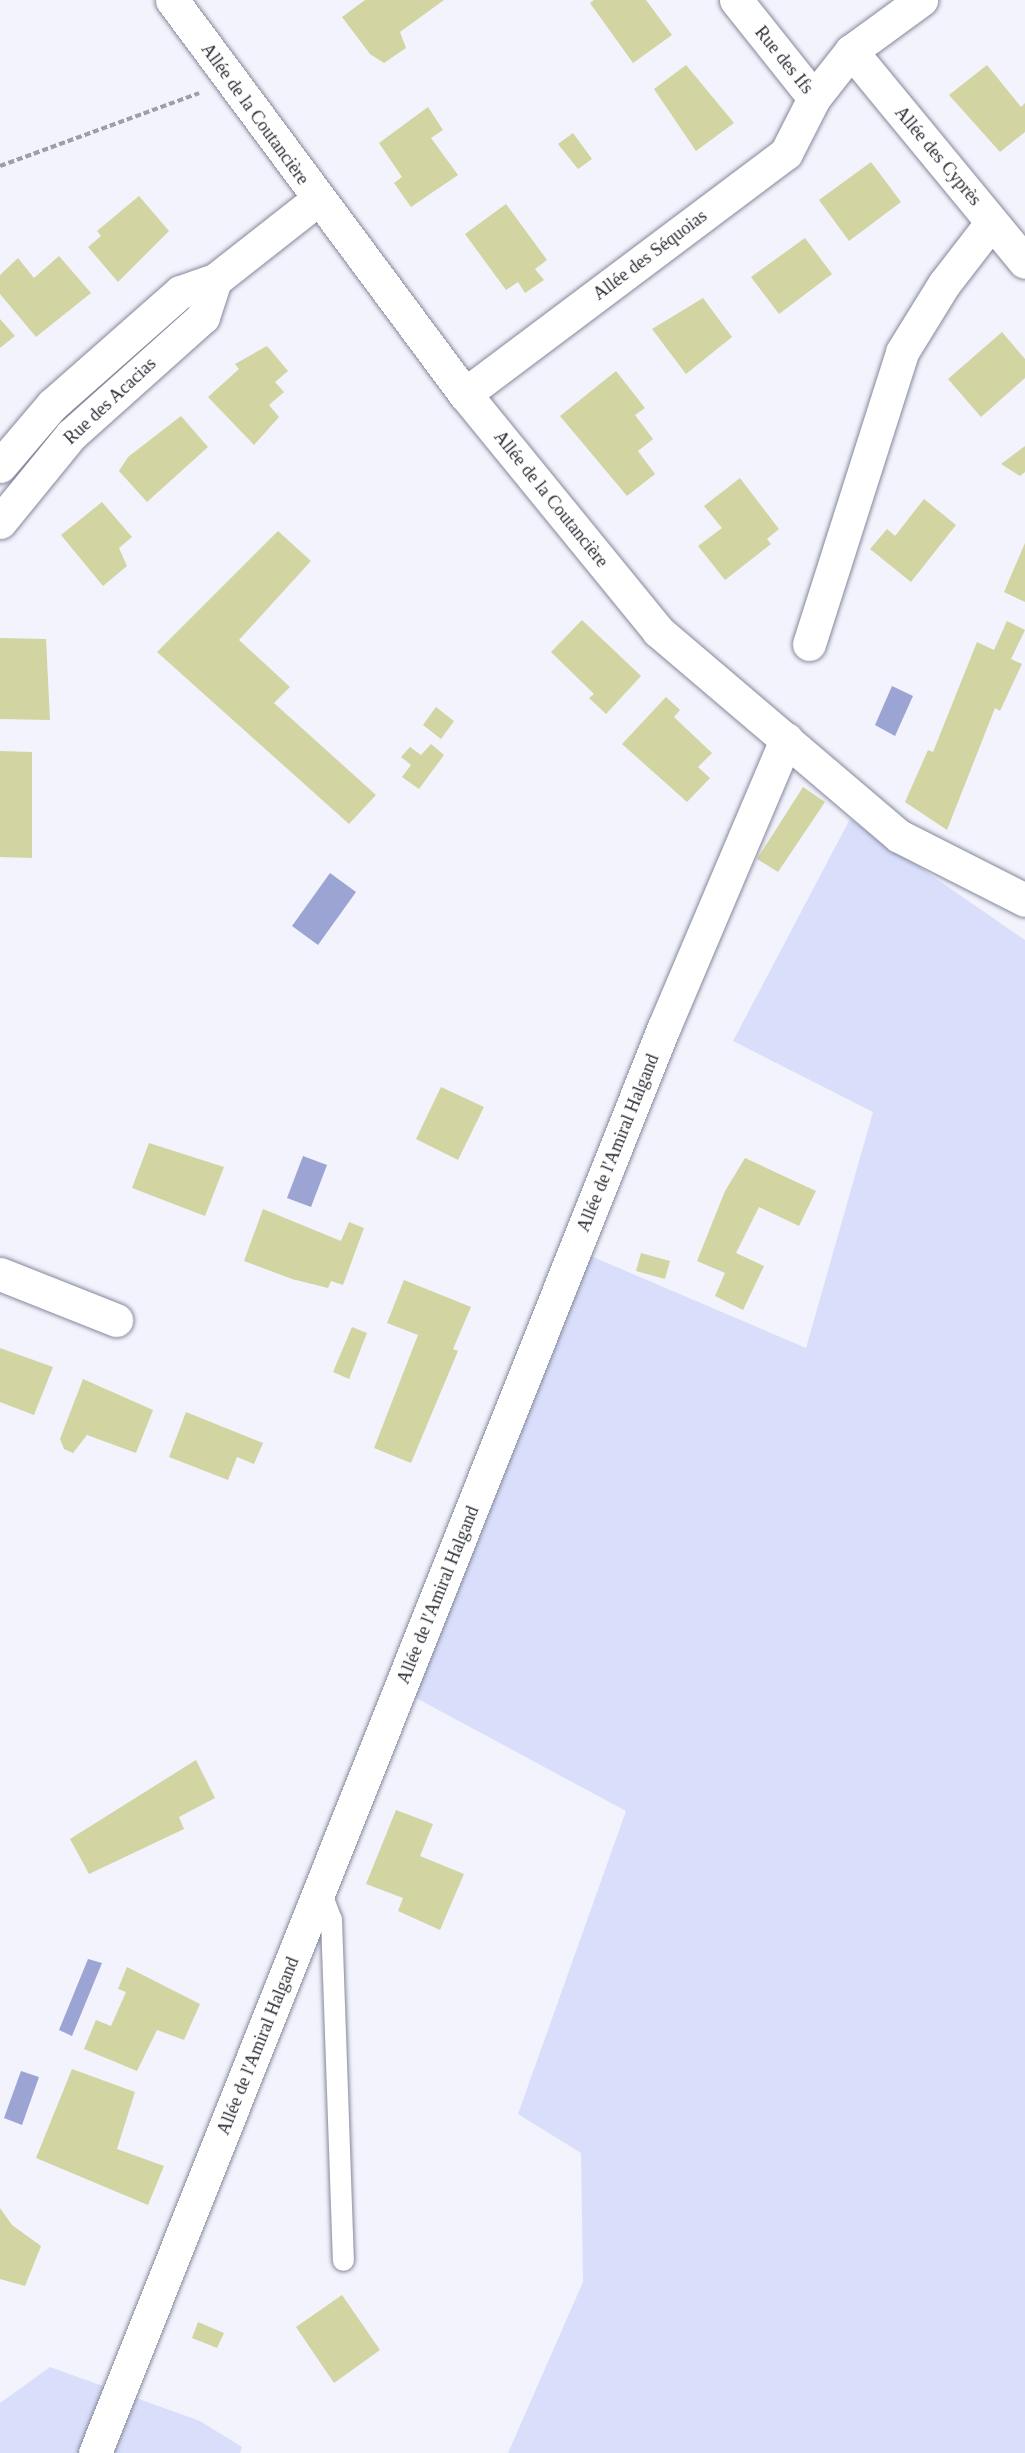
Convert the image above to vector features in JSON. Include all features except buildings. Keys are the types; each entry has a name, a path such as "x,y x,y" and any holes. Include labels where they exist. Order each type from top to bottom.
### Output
{"street":[{"name":"Allée de la Coutancière","path":"171,0 234,80 317,200 465,394 658,631 898,836 1025,900"},
{"name":"Rue des Ifs","path":"736,0 814,99 851,51 915,1"},
{"name":"Allée des Cyprès","path":"851,51 1025,262"},
{"name":"Allée des Séquoias","path":"465,394 786,153 814,99"},
{"name":"Rue des Acacias","path":"0,466 52,405 180,292 215,280 317,200"},
{"path":"809,644 902,352 944,284 992,222"},
{"name":"Rue des Acacias","path":"0,522 71,435 203,317 215,280"},
{"name":"Allée de l'Amiral Halgand","path":"95,2453 659,1038 786,739"},
{"path":"0,1274 116,1320"}],"lane":[{"path":"320,1891 331,1918 343,2260"}],"path":[{"path":"0,166 234,80"}],"shaded area":[{"path":"850,819 1025,940 1025,2453 508,2453 583,2282 581,2153 518,2114 626,1811 390,1684 572,1248 806,1348 873,1112 733,1041"},
{"path":"50,2367 200,2421 242,2447 240,2453 0,2453 0,2403"}],"water":[{"path":"892,686 913,696 895,736 875,725"},
{"path":"330,873 356,892 318,945 292,926"},
{"path":"303,1156 327,1165 311,1207 287,1198"},
{"path":"88,1959 102,1963 72,2036 59,2030"},
{"path":"21,2071 39,2077 22,2125 4,2118"}]}
